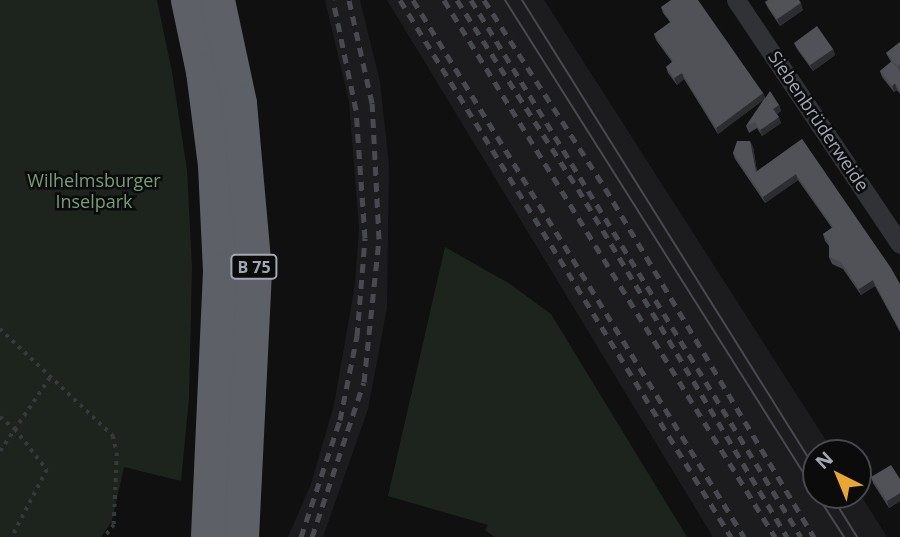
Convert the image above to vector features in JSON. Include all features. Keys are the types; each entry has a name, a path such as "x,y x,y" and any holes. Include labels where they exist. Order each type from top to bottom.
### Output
{"highway":[{"name":"B 75","path":"188,0 213,152 220,271 208,537"},
{"name":"B 75","path":"217,0 239,103 254,271 242,537"}],"street":[{"name":"Siebenbrüderweide","path":"736,0 900,244"}],"path":[{"path":"0,329 113,436 117,453 114,525 105,537"},
{"path":"0,451 51,376"},
{"path":"0,417 15,429 47,471 12,537"}],"shaded area":[{"path":"325,0 360,0 380,82 389,165 387,308 368,409 323,537 288,537 311,484 334,405 355,284 359,228 349,102"},
{"path":"387,0 544,0 825,439 802,439 802,509 869,509 887,537 713,537"}],"green space":[{"name":"Wilhelmsburger Inselpark","path":"0,0 157,0 172,72 187,170 192,267 189,398 181,481 124,467 112,521 101,537 0,537"},
{"path":"445,247 510,284 551,314 687,537 495,537 485,530 488,525 388,496"}],"building":[{"path":"671,0 698,0 763,93 716,128 682,73 674,78 666,67 673,61 654,34 671,22 661,7"},
{"path":"799,0 801,3 777,19 765,2"},
{"path":"817,26 833,49 810,65 794,43"},
{"path":"900,42 900,64 897,66 886,53"},
{"path":"892,61 900,71 900,91 895,83 892,86 880,71"},
{"path":"770,91 779,105 773,109 779,117 760,130 755,122 746,126"},
{"path":"802,139 900,284 900,330 873,280 859,289 841,262 829,257 829,242 823,234 833,227 796,174 763,197 733,153 737,141 750,141 756,172"},
{"path":"891,465 900,479 900,493 887,501 872,476"}],"tram line":[{"path":"505,0 802,471"},
{"path":"522,0 802,448"},
{"path":"826,509 844,537"},
{"path":"840,509 857,537"}],"railway":[{"path":"301,537 340,420 357,336 365,238 356,110 333,0"},
{"path":"312,537 364,382 379,239 372,103 349,0"},
{"path":"400,0 731,537"},
{"path":"413,0 744,537"},
{"path":"444,0 775,537"},
{"path":"457,0 578,189 787,537"},
{"path":"471,0 801,537"},
{"path":"484,0 605,188 814,537"}]}
